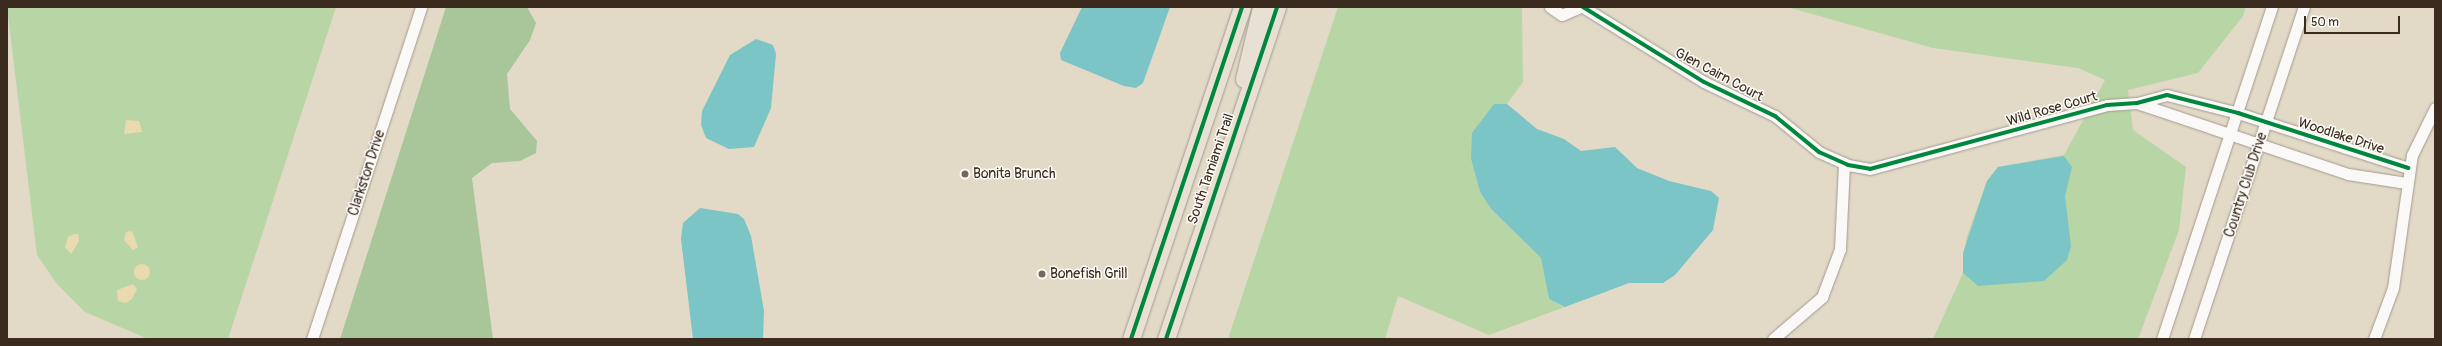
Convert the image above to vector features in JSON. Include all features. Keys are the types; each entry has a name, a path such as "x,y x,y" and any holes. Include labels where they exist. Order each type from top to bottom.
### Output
{"main road":[{"name":"South Tamiami Trail","path":"1131,339 1242,7"},
{"path":"1235,132 1252,32 1261,7"},
{"name":"South Tamiami Trail","path":"1166,339 1277,7"}],"street":[{"name":"Clarkston Drive","path":"312,339 421,7"},
{"name":"Glen Cairn Court","path":"1550,7 1562,15 1581,7 1704,82 1775,116 1819,152 1844,163"},
{"path":"2162,339 2272,7"},
{"name":"Country Club Drive","path":"2194,339 2304,7"},
{"name":"Wild Rose Court","path":"1844,163 1870,169 2107,105 2137,103 2167,95 2238,113 2266,123"},
{"name":"Wild Rose Court","path":"2137,103 2231,134"},
{"path":"2374,339 2392,288 2408,168 2421,130 2435,108"},
{"name":"Woodlake Drive","path":"2266,123 2408,168"},
{"name":"Woodlake Drive","path":"2231,134 2348,174 2406,183"},
{"path":"1773,339 1822,297 1840,249 1844,163"}],"green space":[{"path":"7,7 336,7 228,339 148,339 85,312 57,284 37,255"},
{"path":"446,7 527,7 536,23 530,40 507,74 510,109 537,141 536,153 520,161 492,163 472,178 493,339 340,339"},
{"path":"1338,7 1522,7 1523,82 1507,104 1494,104 1471,159 1480,192 1491,209 1541,258 1549,299 1565,307 1489,335 1398,296 1385,339 1228,339"},
{"path":"1787,7 2246,7 2243,16 2198,73 2128,90 2133,130 2186,167 2179,230 2138,339 1933,339 1963,273 1966,239 1987,181 1998,167 2064,155 2105,80 2078,68 1933,48"}],"sand":[{"path":"126,120 139,121 142,132 124,134"},
{"path":"132,231 138,247 133,250 124,240 126,232"},
{"path":"78,234 79,241 71,254 65,247 68,237"},
{"path":"139,264 145,264 150,269 148,278 145,280 139,280 134,275 134,269"},
{"path":"133,284 137,289 132,299 126,303 118,301 117,290"}],"water":[{"path":"1082,7 1170,7 1143,83 1136,88 1124,86 1061,60 1060,53"},
{"path":"756,39 773,45 776,54 771,108 754,147 729,149 706,138 701,125 702,111 730,55"},
{"path":"1494,104 1507,104 1537,129 1564,139 1581,151 1615,147 1637,168 1669,181 1711,191 1719,198 1713,230 1675,275 1663,283 1629,283 1565,307 1549,299 1541,258 1491,209 1480,192 1471,159 1472,133"},
{"path":"2064,156 2072,167 2065,196 2071,246 2067,260 2044,281 1978,286 1963,273 1963,253 1987,181 1998,167"},
{"path":"700,208 738,214 744,219 751,236 764,311 763,339 693,339 681,239 683,223"}],"cycle path":[{"path":"1131,339 1242,7"},
{"path":"1166,339 1277,7"},
{"path":"1583,7 1704,82 1775,116 1819,152 1848,165 1870,169 2107,105 2137,103 2167,95 2238,113 2408,168"}],"place":[{"name":"Bonita Brunch","path":"965,174"},
{"name":"Bonefish Grill","path":"1042,274"}]}
